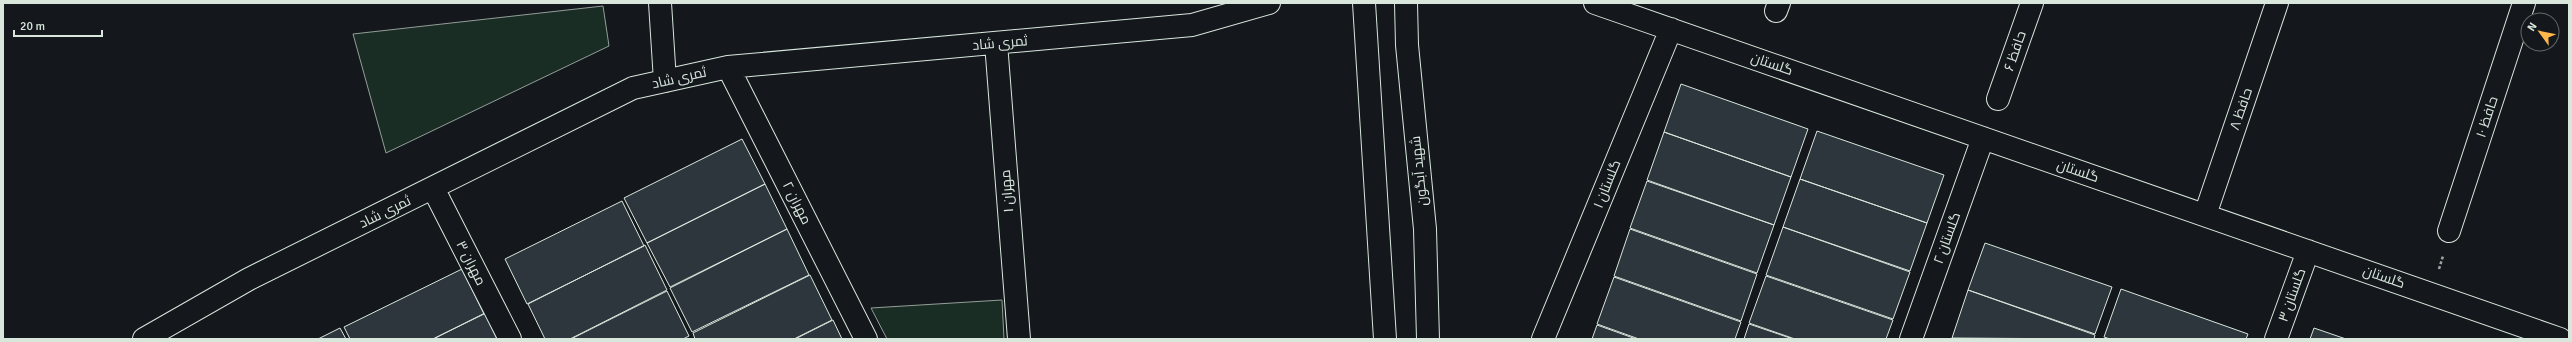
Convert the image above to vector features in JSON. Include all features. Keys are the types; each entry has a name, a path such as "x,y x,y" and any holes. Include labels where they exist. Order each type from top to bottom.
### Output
{"street":[{"path":"660,3 665,81"},
{"path":"1192,25 1215,3"},
{"name":"ثمری شاد","path":"155,336 249,279 633,88 728,67 1192,25 1269,3"},
{"path":"1364,3 1385,339"},
{"name":"شهید آبگون","path":"1406,3 1407,45 1425,229 1428,339"},
{"name":"گلستان","path":"1595,3 2560,339"},
{"name":"حافظ ۶","path":"1998,99 2032,3"},
{"name":"حافظ ۸","path":"2205,215 2277,3"},
{"name":"حافظ ۱۰","path":"2449,231 2524,3"},
{"name":"گلستان ۱","path":"1543,339 1671,29"},
{"name":"۱ مهران","path":"996,43 1019,339"},
{"name":"مهران ۲","path":"728,67 866,339"},
{"name":"گلستان ۲","path":"1911,339 1983,138"},
{"name":"مهران ۳","path":"432,188 510,339"},
{"name":"گلستان ۳","path":"2276,339 2308,251"}],"path":[{"path":"2432,295 2449,231"}],"green space":[{"path":"603,6 609,46 386,153 353,34"},
{"path":"1002,300 1004,339 887,339 871,308"}],"building":[{"path":"1681,84 1808,129 1791,177 1664,132"},
{"path":"1817,131 1944,175 1927,223 1800,179"},
{"path":"1664,132 1791,177 1774,225 1647,180"},
{"path":"742,139 765,184 647,243 624,198"},
{"path":"1800,179 1927,223 1910,271 1783,227"},
{"path":"1647,181 1774,225 1757,273 1630,228"},
{"path":"765,184 787,229 670,287 647,243"},
{"path":"622,201 644,246 527,304 505,259"},
{"path":"1783,227 1910,272 1893,319 1766,275"},
{"path":"787,229 809,275 692,332 670,288"},
{"path":"1630,229 1757,274 1741,321 1614,276"},
{"path":"1985,243 2112,287 2095,334 1968,290"},
{"path":"645,245 667,290 570,339 545,339 528,304"},
{"path":"462,269 484,314 433,339 350,339 344,327"},
{"path":"810,275 832,320 794,339 695,339 693,333"},
{"path":"1766,276 1893,320 1886,339 1795,339 1749,323"},
{"path":"1614,277 1741,322 1735,339 1639,339 1597,324"},
{"path":"2121,289 2248,334 2246,339 2110,339 2104,337"},
{"path":"1968,290 2095,335 2094,339 1952,338"},
{"path":"667,291 689,336 683,339 571,339"},
{"path":"485,313 497,339 433,339"},
{"path":"833,320 842,339 795,339"},
{"path":"1749,324 1793,339 1744,339"},
{"path":"1597,325 1636,339 1592,339"},
{"path":"340,328 346,339 318,339"},
{"path":"2314,328 2346,339 2310,339"}]}
